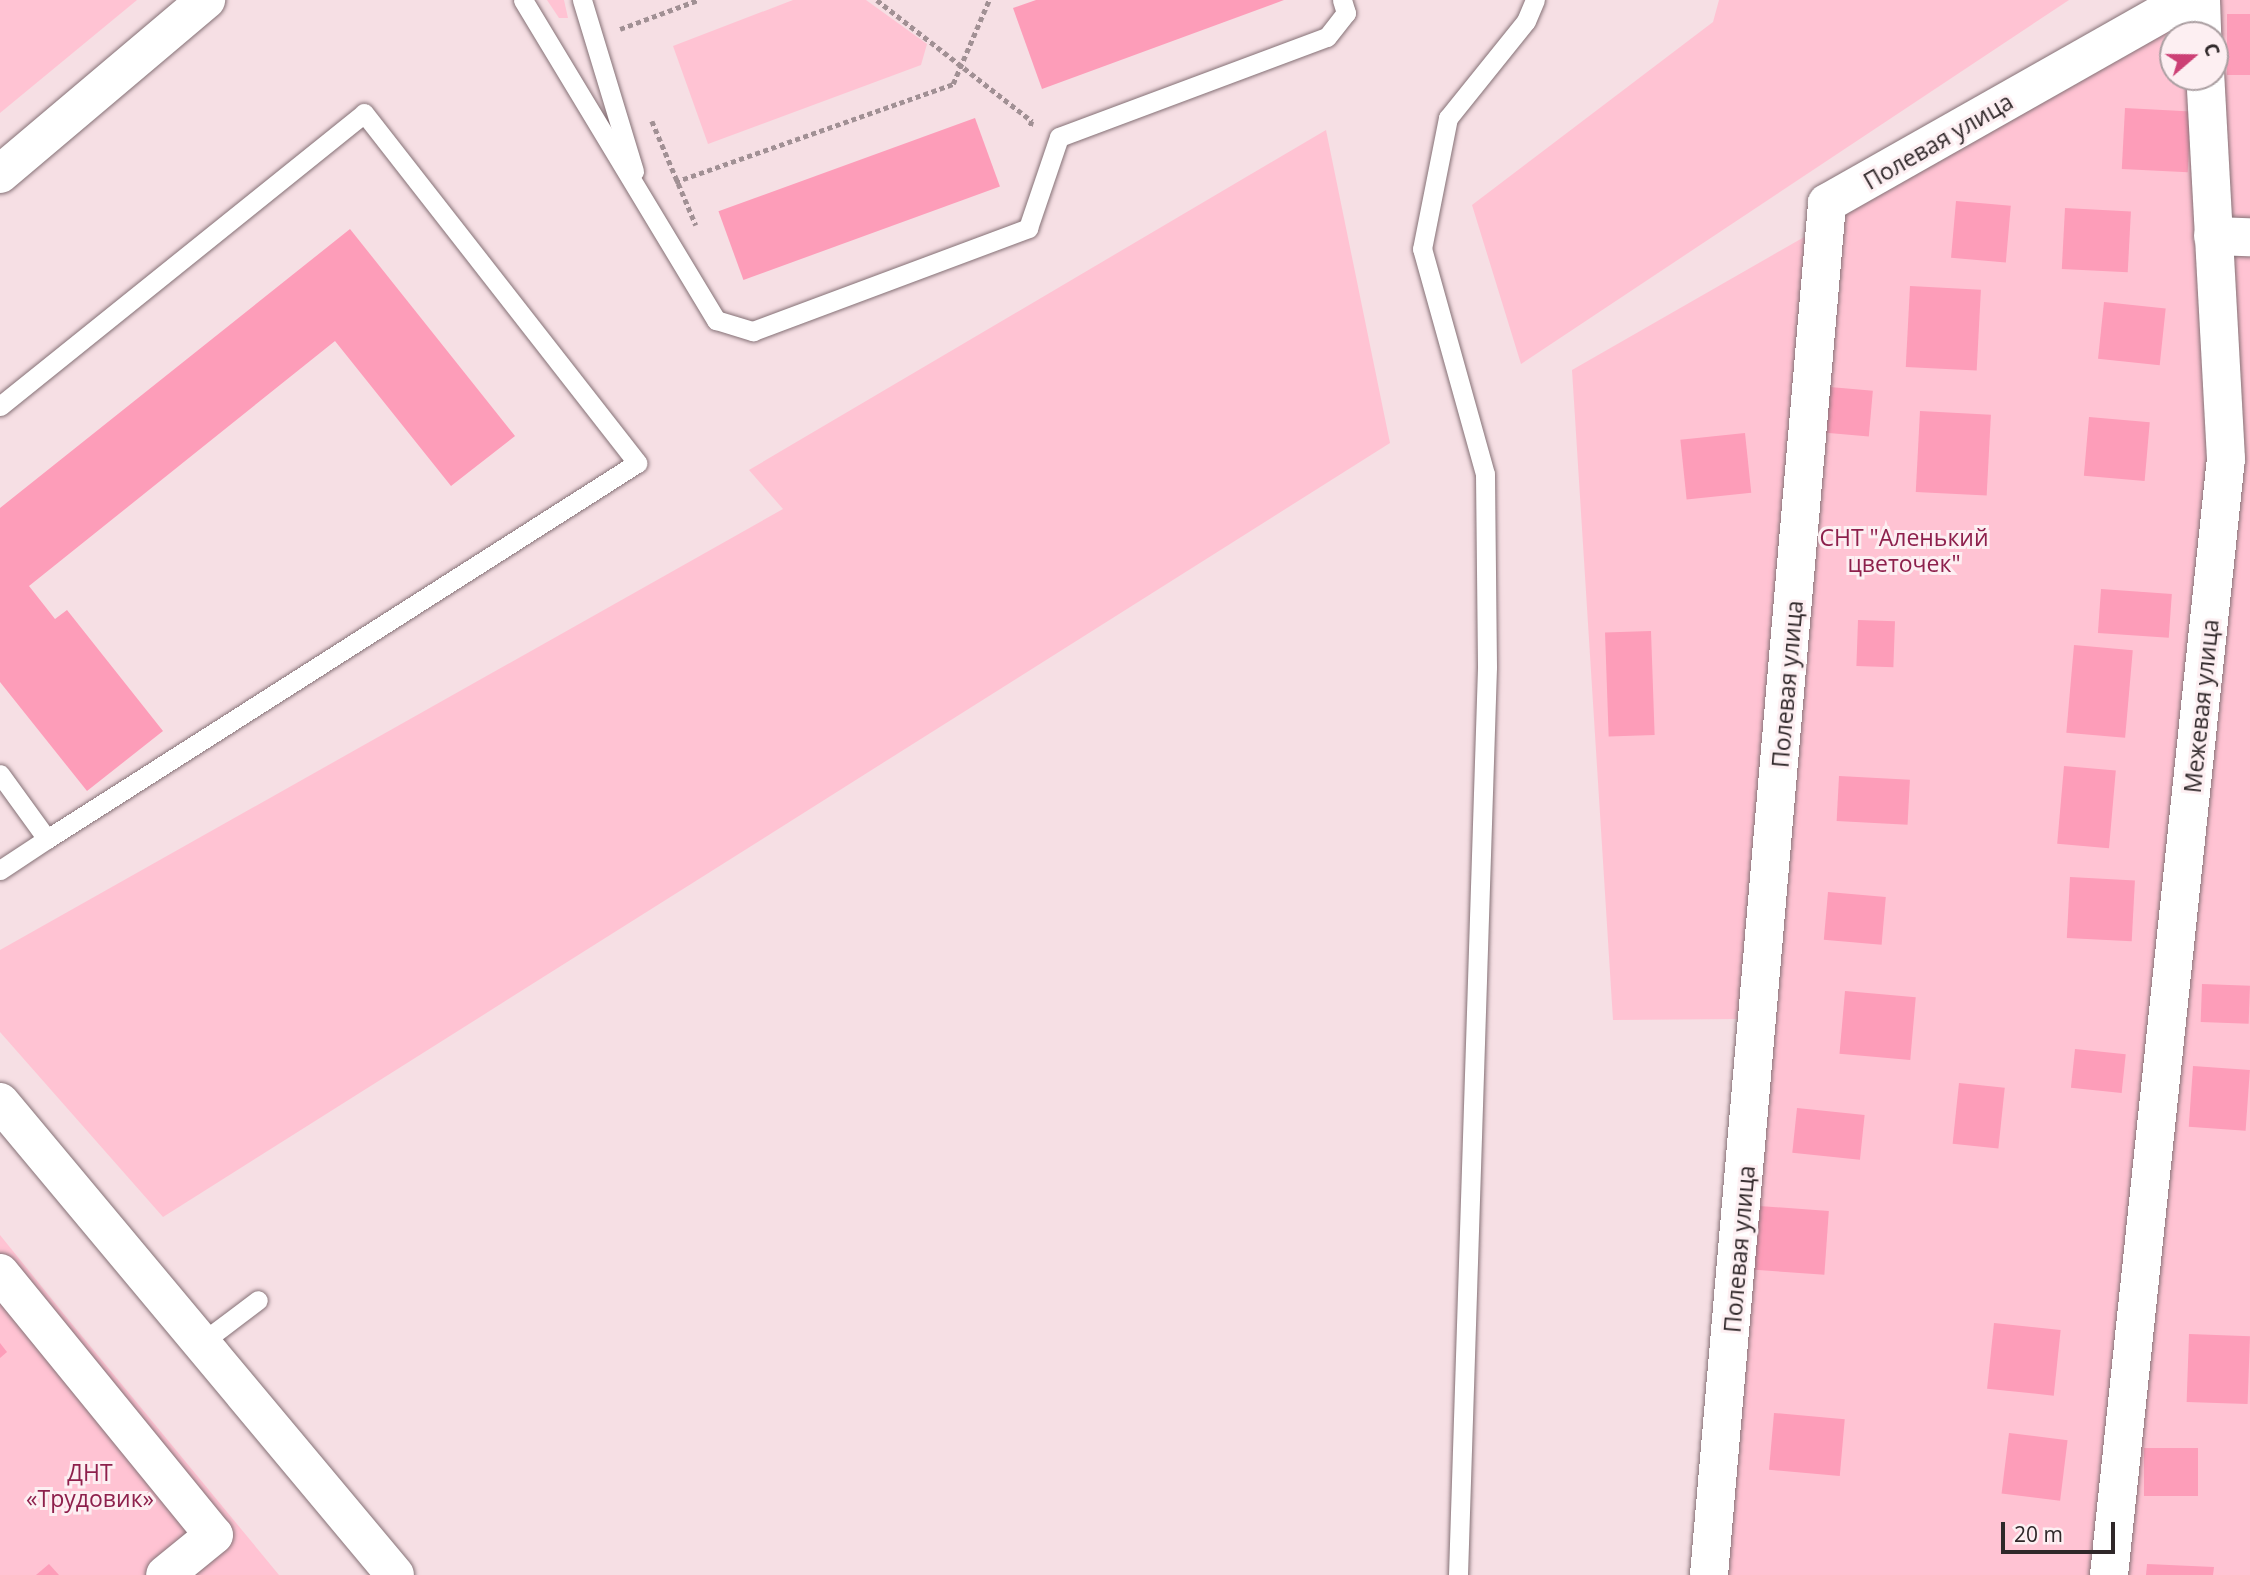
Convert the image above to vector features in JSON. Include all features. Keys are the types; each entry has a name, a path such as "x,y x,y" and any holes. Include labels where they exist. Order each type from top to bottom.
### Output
{"street":[{"path":"0,174 206,0"},
{"name":"Полевая улица","path":"1709,1575 1827,203 2186,0"},
{"path":"2200,0 2201,21"},
{"name":"Межевая улица","path":"2109,1575 2226,459 2231,237 2206,91"},
{"path":"0,1102 395,1575"},
{"path":"0,1273 214,1535 166,1575"}],"lane":[{"path":"523,0 716,320 753,331 1028,228 1059,138 1327,37 1346,13 1342,0"},
{"path":"582,0 641,196"},
{"path":"1458,1575 1487,666 1485,474 1422,249 1448,118 1526,21 1535,0"},
{"path":"0,406 365,113 637,463 0,870"},
{"path":"0,774 47,839"},
{"path":"201,1343 258,1300"}],"path":[{"path":"595,37 698,0"},
{"path":"877,0 1032,121 1028,134"},
{"path":"675,182 953,84 989,0"},
{"path":"615,19 624,42"},
{"path":"652,118 675,182 698,229"}],"green space":[{"path":"0,0 137,0 0,113"},
{"path":"547,0 564,0 568,18 559,18"},
{"path":"793,0 866,0 927,44 921,65 708,144 673,46"},
{"path":"1719,0 2069,0 1521,364 1472,205 1713,22"},
{"name":"СНТ \"Аленький цветочек\"","path":"2218,0 2250,0 2250,1575 1703,1575 1739,1019 1613,1020 1572,370 2159,34 2159,91 2229,91 2229,21 2181,21"},
{"path":"1326,130 1390,443 163,1217 0,1032 0,950 783,509 749,470"},
{"name":"ДНТ «Трудовик»","path":"0,1235 67,1318 279,1575 0,1575"}],"building":[{"path":"1036,0 1284,0 1042,89 1013,8"},
{"path":"2227,14 2250,14 2250,75 2229,75"},
{"path":"2125,108 2191,111 2188,172 2122,169"},
{"path":"975,118 1000,187 743,280 718,211"},
{"path":"1956,201 2011,206 2006,263 1951,258"},
{"path":"2065,208 2131,211 2128,272 2062,269"},
{"path":"350,229 515,436 451,486 335,341 29,586 55,619 67,610 163,731 87,791 0,682 0,508"},
{"path":"1910,286 1981,290 1977,371 1906,367"},
{"path":"2104,302 2166,308 2160,365 2098,359"},
{"path":"1830,387 1873,391 1869,437 1826,433"},
{"path":"1920,411 1991,415 1987,496 1916,492"},
{"path":"2089,417 2150,422 2145,481 2084,476"},
{"path":"1745,433 1751,493 1687,499 1680,440"},
{"path":"2101,589 2172,594 2169,638 2098,633"},
{"path":"1858,620 1895,621 1893,667 1856,666"},
{"path":"1651,631 1655,735 1609,737 1605,633"},
{"path":"2074,645 2133,650 2125,738 2066,733"},
{"path":"2064,766 2116,771 2109,848 2057,844"},
{"path":"1839,776 1910,780 1908,825 1837,821"},
{"path":"2070,877 2135,880 2132,941 2067,938"},
{"path":"1828,892 1886,897 1882,945 1824,940"},
{"path":"2202,984 2250,986 2249,1024 2201,1022"},
{"path":"1845,991 1916,997 1910,1060 1840,1054"},
{"path":"2075,1049 2126,1054 2122,1093 2071,1088"},
{"path":"2193,1066 2250,1070 2246,1131 2189,1127"},
{"path":"1959,1083 2005,1088 1998,1148 1953,1144"},
{"path":"1797,1108 1865,1115 1860,1160 1792,1153"},
{"path":"1759,1206 1829,1211 1824,1275 1755,1270"},
{"path":"1994,1323 2061,1330 2054,1396 1987,1389"},
{"path":"2189,1334 2250,1336 2248,1404 2187,1402"},
{"path":"0,1343 7,1352 0,1358"},
{"path":"1774,1413 1845,1419 1840,1476 1769,1470"},
{"path":"2009,1433 2068,1440 2060,1501 2002,1494"},
{"path":"2144,1448 2198,1448 2198,1496 2144,1496"},
{"path":"49,1564 59,1575 36,1575"},
{"path":"2147,1564 2214,1567 2213,1575 2146,1575"}]}
